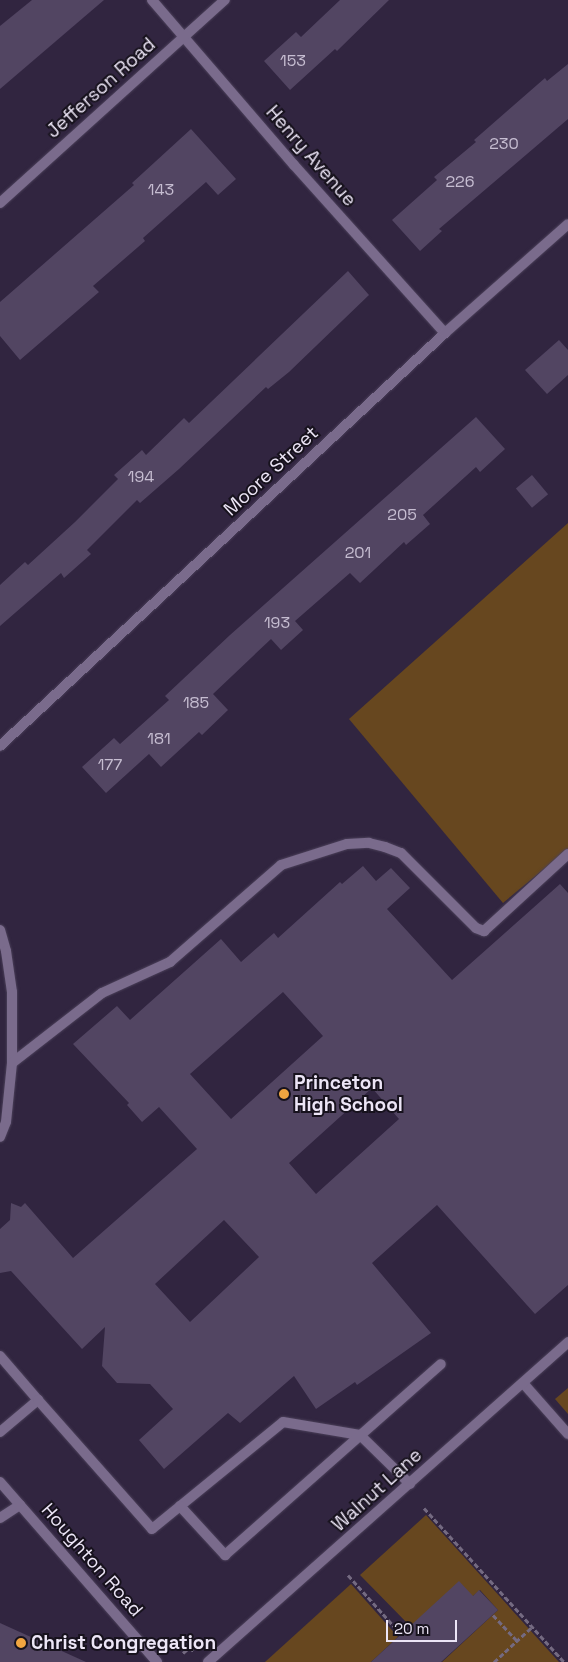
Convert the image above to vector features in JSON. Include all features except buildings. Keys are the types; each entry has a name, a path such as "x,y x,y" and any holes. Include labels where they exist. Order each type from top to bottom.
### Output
{"street":[{"name":"Henry Avenue","path":"152,0 445,333"},
{"name":"Jefferson Road","path":"0,203 225,0"},
{"name":"Moore Street","path":"0,746 445,333 568,224"},
{"path":"12,1063 102,993 170,962 281,865 347,844 368,842 385,847 401,854 476,928 484,930 568,854"},
{"path":"0,930 6,951 12,992 12,1063 6,1122 0,1137"},
{"name":"Walnut Lane","path":"208,1662 568,1342"},
{"path":"0,1356 152,1529 283,1422 360,1435 410,1484"},
{"path":"180,1506 225,1555 441,1364"},
{"path":"523,1383 568,1434"},
{"path":"0,1432 38,1400"},
{"name":"Houghton Road","path":"0,1482 157,1662"},
{"path":"0,1518 20,1504"}],"path":[{"path":"424,1508 564,1662"},
{"path":"348,1575 401,1634"},
{"path":"493,1615 517,1641"},
{"path":"494,1662 533,1626"},
{"path":"183,1653 190,1647 194,1652"}],"shaded area":[{"path":"568,523 568,849 503,903 349,719"},
{"path":"568,1388 568,1414 555,1399"},
{"path":"426,1515 559,1662 442,1662 498,1610 480,1590 473,1596 410,1626 360,1575"},
{"path":"351,1584 398,1637 371,1662 265,1662"}],"place":[{"name":"Princeton High School","path":"284,1094"},
{"name":"Christ Congregation","path":"21,1643"}]}
